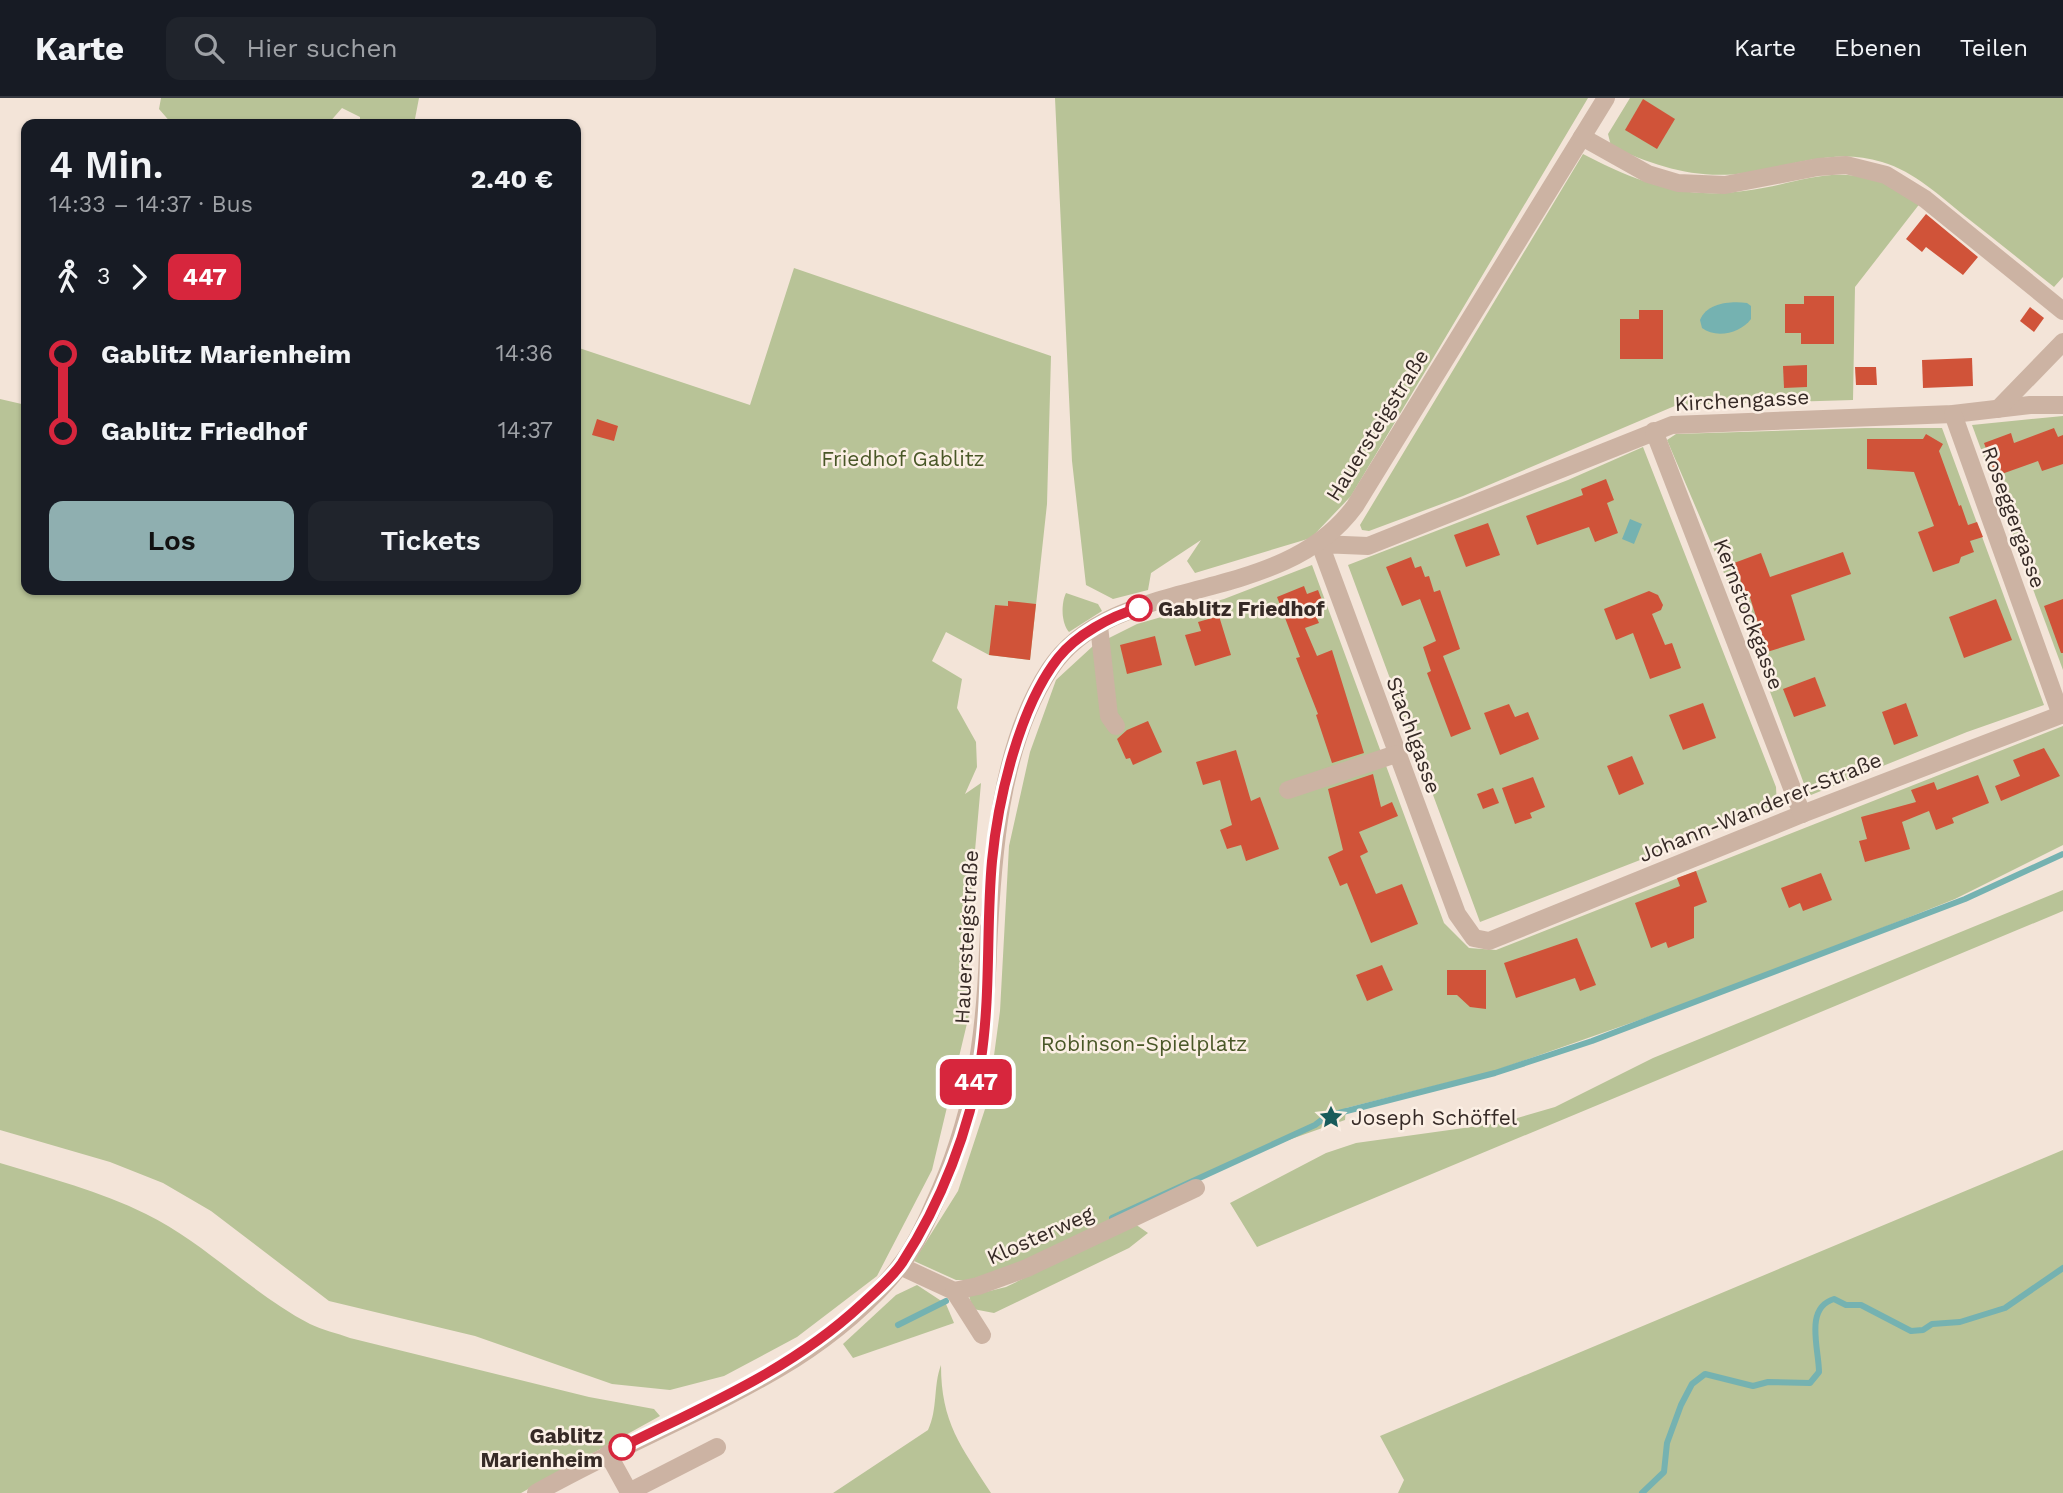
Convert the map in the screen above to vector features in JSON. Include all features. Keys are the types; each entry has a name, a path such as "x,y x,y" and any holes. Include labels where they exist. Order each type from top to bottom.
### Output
{"street":[{"name":"Hauersteigstraße","path":"536,1493 796,1357 852,1314 900,1266 924,1225 947,1176 976,1083 984,1033 995,841 1004,793 1035,697 1060,656 1099,626 1124,612 1257,573 1320,544 1355,506 1606,98"},
{"path":"1582,137 1648,174 1678,183 1725,186 1818,167 1846,165 1886,175 1925,199 2063,310"},
{"path":"1998,409 2063,342"},
{"name":"Kirchengasse","path":"1320,544 1368,546 1672,425 1953,414 2063,405"},
{"name":"Roseggergasse","path":"1953,414 2062,714"},
{"name":"Kernstockgasse","path":"1654,431 1802,814"},
{"name":"Stachlgasse","path":"1320,544 1457,914 1474,938"},
{"path":"1099,626 1109,716 1116,726"},
{"name":"Johann-Wanderer-Straße","path":"1474,938 1489,941 1802,814 2062,714"},
{"path":"1288,790 1396,754"},
{"name":"Klosterweg","path":"954,1291 978,1286 1027,1268 1196,1188"},
{"path":"900,1266 954,1291 982,1335"},
{"path":"608,1454 629,1492 717,1447"}],"green space":[{"path":"161,98 419,98 415,119 360,119 342,108 332,119 168,119 159,109"},
{"path":"1055,98 1588,98 1351,496 1311,538 1195,573 1187,561 1201,540 1151,573 1148,590 1113,599 1086,585 1072,461"},
{"path":"1630,98 2063,98 2063,277 2054,287 1927,185 1882,162 1847,156 1830,157 1745,173 1710,175 1676,170 1627,153 1611,146 1608,134"},
{"path":"1583,154 1632,177 1685,191 1721,193 1751,190 1821,176 1842,175 1865,178 1891,186 1921,202 1855,287 1853,400 1677,405 1463,496 1369,531 1362,530 1360,525"},
{"name":"Friedhof Gablitz","path":"794,268 1051,356 1047,504 1030,660 989,655 946,632 932,661 962,679 957,708 976,742 977,767 965,794 981,783 970,907 969,1015 932,1170 877,1276 797,1337 724,1376 670,1390 612,1384 475,1336 329,1301 211,1211 163,1183 110,1162 0,1130 0,399 21,404 21,595 581,595 581,349 750,405"},
{"path":"2063,416 2063,670 1972,425"},
{"path":"1942,428 2044,705 1967,732 1811,795 1807,792 1741,613 1667,440 1676,434"},
{"path":"1643,447 1776,787 1777,807 1480,922 1348,565 1568,480"},
{"name":"Robinson-Spielplatz","path":"1312,565 1444,923 1469,948 1496,950 2063,726 2063,845 1955,899 1736,986 1494,1071 1346,1108 1345,1120 1280,1143 1168,1193 1028,1262 979,1280 956,1280 914,1261 958,1191 988,1100 1000,1011 1009,846 1030,752 1056,680 1093,646 1137,624 1224,599"},
{"path":"1066,593 1098,604 1102,611 1069,632 1064,624 1063,613"},
{"path":"2063,890 2063,911 1257,1247 1230,1203 1326,1153 1356,1143 1500,1123 1555,1107 1653,1058"},
{"path":"2063,1150 2063,1493 1398,1493 1404,1480 1380,1436"},
{"path":"0,1163 93,1192 146,1214 188,1239 288,1312 319,1328 589,1397 654,1409 660,1416 521,1493 0,1493"},
{"path":"1135,1224 1148,1233 1129,1248 994,1313 973,1309 969,1296 1006,1287"},
{"path":"917,1285 946,1304 954,1323 853,1358 843,1344 896,1295"},
{"path":"941,1365 949,1419 962,1447 991,1493 833,1493 928,1430"}],"water":[{"path":"1733,302 1751,306 1751,319 1741,328 1721,334 1702,328 1700,320 1703,314 1713,307"},
{"path":"1630,519 1642,524 1634,544 1622,539"}],"building":[{"path":"1643,99 1675,119 1657,149 1625,130"},
{"path":"1926,214 1978,257 1963,275 1926,247 1922,252 1906,239"},
{"path":"1804,296 1834,296 1834,344 1801,344 1801,333 1785,333 1785,304 1804,304"},
{"path":"2030,307 2044,318 2034,332 2020,321"},
{"path":"1639,310 1663,310 1663,359 1620,359 1620,319 1639,319"},
{"path":"1972,358 1973,386 1923,388 1922,360"},
{"path":"1807,365 1807,387 1784,388 1783,366"},
{"path":"1855,367 1876,367 1877,385 1856,385"},
{"path":"597,419 618,426 614,441 592,435"},
{"path":"2054,428 2058,437 2063,435 2063,464 2042,471 2038,461 1996,476 1984,443 2011,433 2014,443"},
{"path":"1926,434 1943,444 1939,451 1959,506 1961,505 1968,525 1977,522 1983,537 1970,541 1974,552 1961,557 1959,563 1933,572 1918,532 1934,526 1914,472 1867,469 1867,439 1923,439"},
{"path":"1606,479 1614,500 1607,503 1618,533 1595,542 1589,527 1537,545 1526,516 1583,495 1581,489"},
{"path":"1488,523 1500,555 1466,567 1454,535"},
{"path":"1843,552 1851,574 1791,595 1805,640 1767,652 1748,591 1745,592 1734,563 1761,553 1770,577"},
{"path":"1411,557 1415,568 1421,566 1425,577 1429,576 1434,592 1440,590 1460,649 1443,656 1471,729 1451,737 1427,673 1431,671 1423,647 1436,641 1420,599 1402,606 1386,567"},
{"path":"1304,586 1307,594 1318,590 1325,608 1314,612 1319,623 1305,628 1317,656 1332,650 1364,753 1332,763 1316,715 1318,714 1296,658 1300,657 1277,597"},
{"path":"1649,591 1658,595 1663,605 1661,610 1652,614 1665,645 1672,643 1681,668 1650,679 1633,633 1616,640 1604,609"},
{"path":"1996,599 2012,640 1964,658 1949,617"},
{"path":"2063,599 2063,653 2061,653 2044,606"},
{"path":"1008,601 1036,604 1030,660 989,655 995,605 1008,606"},
{"path":"1219,616 1231,655 1195,666 1185,635 1201,631 1198,622"},
{"path":"1155,636 1162,665 1127,674 1120,645"},
{"path":"1815,677 1826,706 1794,717 1783,689"},
{"path":"1703,703 1716,738 1683,750 1669,715"},
{"path":"1906,703 1918,736 1894,745 1882,712"},
{"path":"1509,704 1515,717 1528,712 1539,739 1500,755 1484,713"},
{"path":"1148,721 1162,752 1133,765 1130,758 1126,759 1117,739 1127,730"},
{"path":"2044,748 2060,776 2001,801 1995,786 2020,776 2013,760"},
{"path":"1236,750 1251,801 1260,797 1279,849 1246,861 1241,845 1227,849 1220,830 1232,825 1220,780 1203,785 1196,762"},
{"path":"1632,756 1644,784 1619,795 1607,766"},
{"path":"1373,774 1381,807 1392,802 1398,816 1359,832 1368,852 1360,856 1376,894 1402,884 1418,924 1371,943 1347,883 1340,886 1328,857 1343,850 1328,789"},
{"path":"1978,775 1989,803 1952,818 1954,823 1936,830 1929,811 1902,822 1910,849 1865,862 1859,841 1867,839 1861,817 1916,802 1911,790 1934,782 1937,790"},
{"path":"1533,777 1545,807 1530,813 1532,818 1515,824 1502,788"},
{"path":"1493,788 1499,803 1483,809 1477,794"},
{"path":"1696,871 1707,902 1694,907 1694,938 1668,948 1666,942 1651,948 1635,903 1680,886 1677,878"},
{"path":"1821,873 1832,900 1803,911 1800,903 1789,908 1781,888"},
{"path":"1577,938 1596,985 1580,991 1575,978 1516,998 1504,963"},
{"path":"1382,965 1393,990 1367,1001 1356,975"},
{"path":"1447,970 1486,970 1486,1009 1470,1007 1457,995 1447,995"}],"waterway":[{"path":"1112,1218 1315,1125 1327,1116 1495,1073 1592,1041 1965,899 2063,854"},
{"path":"1642,1493 1664,1472 1667,1443 1681,1405 1692,1384 1705,1374 1753,1386 1768,1382 1810,1383 1819,1372 1816,1320 1819,1311 1834,1299 1846,1305 1861,1305 1911,1331 1923,1330 1932,1324 1960,1322 2005,1308 2063,1268"},
{"path":"898,1325 946,1301"}],"bus line":[{"name":"447","path":"622,1447 703,1408 796,1357 852,1314 900,1266 924,1225 947,1176 976,1083 984,1033 992,862 996,831 1004,793 1029,711 1060,656 1092,631 1124,612 1139,608"}],"place":[{"name":"Gablitz Friedhof","path":"1139,608"},
{"name":"Joseph Schöffel","path":"1331,1117"},
{"name":"Gablitz Marienheim","path":"622,1447"}]}
